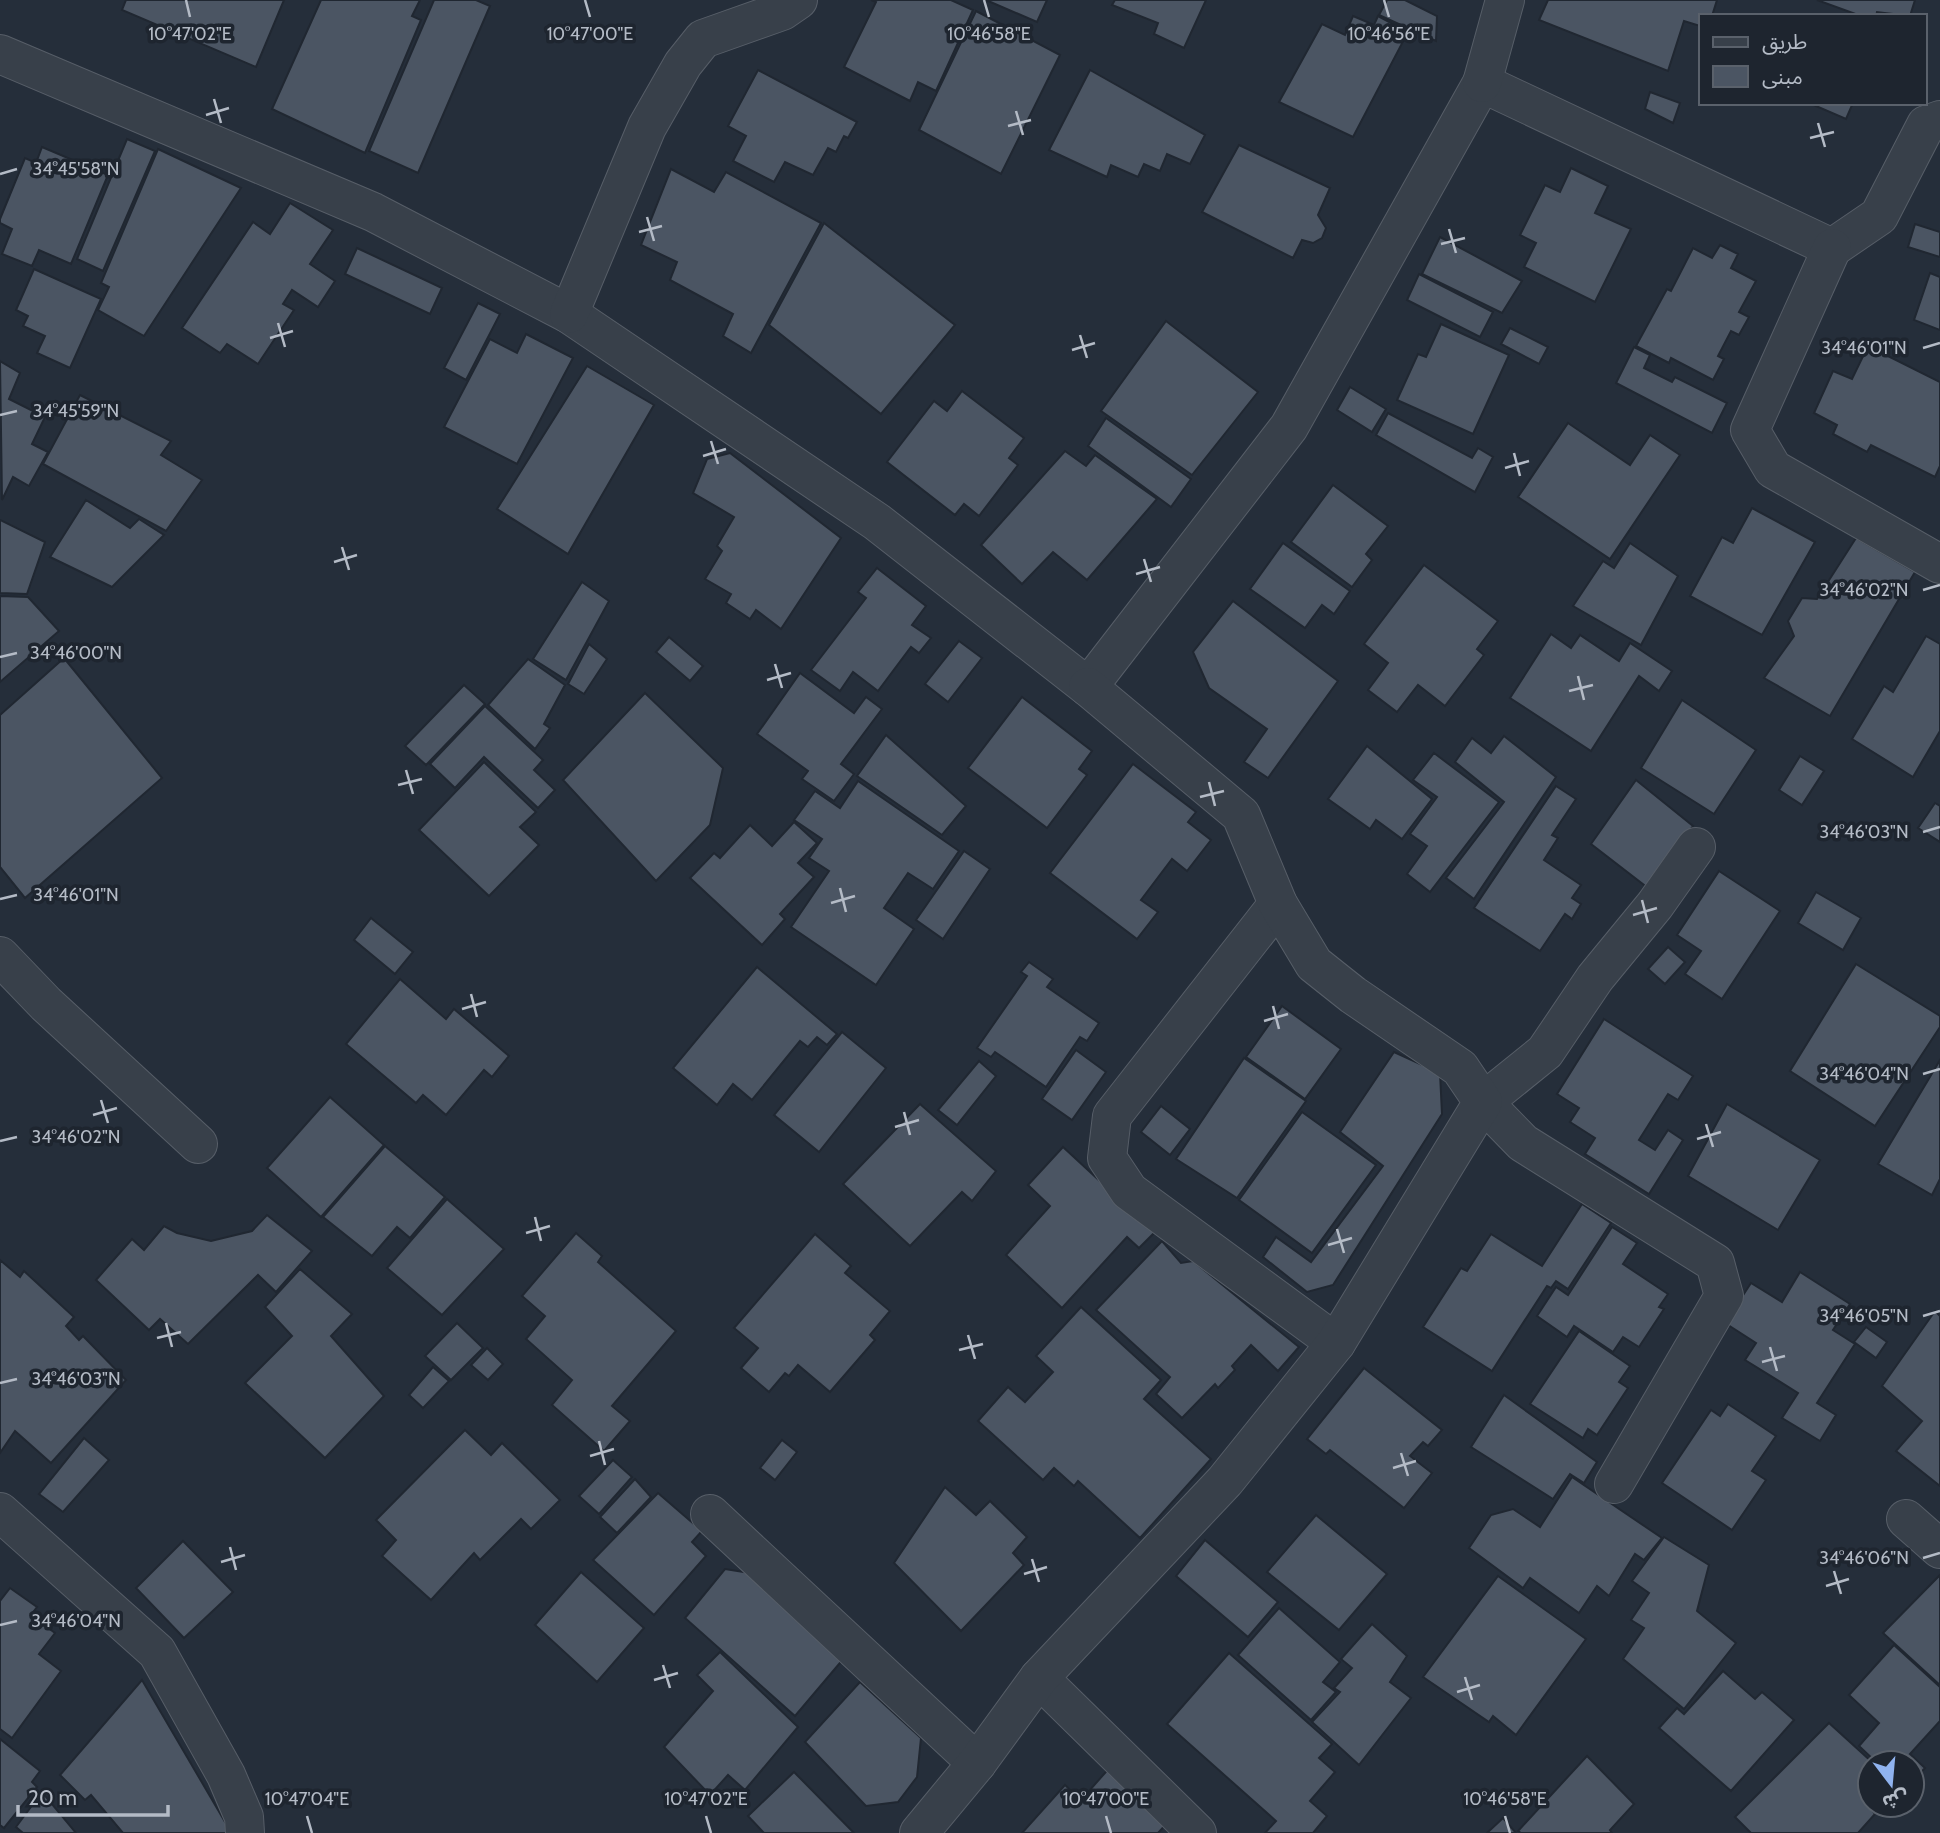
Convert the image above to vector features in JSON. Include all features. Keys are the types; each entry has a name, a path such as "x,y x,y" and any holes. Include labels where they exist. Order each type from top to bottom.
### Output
{"street":[{"path":"569,313 647,127 683,64 703,39 782,11 797,0"},
{"path":"1088,687 1289,427 1482,83 1505,0"},
{"path":"0,54 373,212 569,313 877,522 1088,687 1241,815 1279,904 1314,964 1353,995 1460,1068 1483,1102 1523,1143 1715,1263 1724,1296 1614,1484"},
{"path":"1482,83 1832,248"},
{"path":"1940,120 1926,125 1878,216 1832,248 1750,429 1773,469 1940,564"},
{"path":"919,1833 977,1763 1039,1678 1225,1481 1336,1343 1483,1102 1545,1052 1595,978 1655,905 1696,846"},
{"path":"1279,904 1112,1116 1107,1157 1129,1191 1336,1343"},
{"path":"0,956 46,1004 198,1144"},
{"path":"0,1512 157,1652 226,1775 244,1817 245,1833"},
{"path":"710,1514 977,1763"},
{"path":"1906,1519 1940,1549"},
{"path":"1039,1678 1197,1833"}],"building":[{"path":"126,0 284,0 256,67 122,10"},
{"path":"321,0 420,0 412,16 421,20 365,153 272,109"},
{"path":"434,0 476,0 490,6 418,173 369,151"},
{"path":"871,0 951,0 973,10 936,91 918,82 910,101 844,67 876,2"},
{"path":"986,0 1047,0 1037,22"},
{"path":"1115,0 1206,0 1184,48 1154,34 1158,23 1112,5"},
{"path":"1387,0 1405,0 1437,16 1436,41 1379,15"},
{"path":"1548,0 1717,0 1713,14 1699,14 1699,26 1684,21 1668,71 1539,20"},
{"path":"1817,0 1915,0 1911,14 1856,14"},
{"path":"976,11 1060,55 1001,174 919,130"},
{"path":"1353,16 1374,25 1378,16 1408,32 1353,137 1279,102 1322,24 1345,35"},
{"path":"758,70 857,122 848,138 844,136 836,152 828,148 813,175 785,162 774,182 733,161 746,136 728,126"},
{"path":"1090,70 1205,135 1190,164 1167,154 1160,171 1144,164 1138,177 1111,165 1107,177 1049,150"},
{"path":"1650,92 1680,103 1673,123 1645,109"},
{"path":"1814,105 1852,105 1846,119"},
{"path":"127,139 155,151 103,271 77,259"},
{"path":"1239,145 1330,188 1318,215 1326,228 1322,238 1313,243 1302,240 1293,258 1202,212"},
{"path":"42,147 108,175 71,264 39,250 32,266 2,254 12,229 0,223 0,219 25,158 36,163"},
{"path":"158,149 241,188 144,336 98,310 109,287 101,283"},
{"path":"1571,168 1608,186 1595,213 1631,229 1595,302 1524,267 1536,243 1520,235 1545,185 1560,192"},
{"path":"671,169 714,192 726,172 821,223 751,353 723,336 733,314 670,280 677,262 641,245"},
{"path":"290,203 333,230 310,264 335,281 318,307 292,290 283,304 294,310 258,364 227,344 220,353 182,328 253,222 270,234"},
{"path":"824,223 955,325 881,414 769,325"},
{"path":"1915,224 1940,232 1940,257 1908,247"},
{"path":"1440,237 1522,281 1502,313 1422,274"},
{"path":"1720,245 1738,254 1731,268 1756,281 1739,312 1749,317 1739,335 1731,331 1718,356 1724,359 1713,380 1671,358 1669,363 1636,346 1667,289 1671,291 1693,248 1712,258"},
{"path":"357,248 442,288 430,314 345,274"},
{"path":"34,269 101,299 70,368 37,353 45,336 23,326 28,316 16,310"},
{"path":"1930,273 1940,277 1940,330 1914,320"},
{"path":"1419,274 1493,312 1480,337 1407,300"},
{"path":"478,303 500,314 466,380 444,368"},
{"path":"1166,321 1258,392 1192,475 1101,411"},
{"path":"1441,324 1509,355 1473,434 1397,400 1418,354 1426,357"},
{"path":"1510,328 1548,347 1539,364 1501,344"},
{"path":"526,334 573,358 517,464 444,427 490,339 517,353"},
{"path":"1868,346 1940,382 1940,466 1935,477 1871,445 1867,452 1833,434 1837,425 1814,413 1833,371 1852,379"},
{"path":"1634,347 1650,355 1644,368 1672,382 1675,377 1727,403 1712,433 1616,383"},
{"path":"0,361 20,373 9,399 45,417 32,444 48,452 29,486 13,477 2,500"},
{"path":"587,366 654,405 568,554 497,509"},
{"path":"1350,387 1386,409 1372,432 1337,410"},
{"path":"962,391 1024,438 1009,458 1018,465 979,516 964,504 955,515 887,462 934,401 947,411"},
{"path":"80,395 171,441 161,455 202,480 166,531 43,464"},
{"path":"1388,413 1472,458 1478,448 1493,457 1475,492 1376,435"},
{"path":"1106,418 1191,479 1171,507 1088,446"},
{"path":"1568,423 1630,465 1650,435 1680,455 1610,559 1518,497"},
{"path":"1065,451 1086,466 1095,455 1157,499 1087,580 1053,552 1022,584 981,545"},
{"path":"730,453 841,538 781,629 756,610 750,619 726,603 731,594 705,579 722,551 717,546 734,517 693,493 707,459"},
{"path":"1333,485 1388,526 1366,554 1372,560 1352,587 1291,542"},
{"path":"86,500 130,528 139,519 164,535 112,587 50,557"},
{"path":"1752,508 1815,542 1762,635 1690,596 1722,537 1733,543"},
{"path":"0,520 45,542 27,594 0,593"},
{"path":"1856,538 1915,572 1830,716 1764,678 1794,636 1788,621 1802,598 1817,599"},
{"path":"1283,543 1350,591 1334,614 1322,605 1305,628 1250,589"},
{"path":"1630,543 1678,576 1641,645 1573,606 1603,561 1614,568"},
{"path":"1424,565 1498,621 1477,649 1484,655 1445,706 1418,685 1397,712 1368,690 1388,663 1364,644"},
{"path":"877,568 926,606 912,625 931,638 919,653 911,647 878,691 853,672 840,691 811,670 866,598 858,592"},
{"path":"582,582 609,601 566,680 533,659"},
{"path":"0,596 28,597 59,631 0,682"},
{"path":"1233,601 1338,681 1268,778 1244,762 1267,729 1209,688 1193,652"},
{"path":"1551,634 1571,648 1580,635 1619,661 1630,643 1672,671 1659,691 1639,676 1591,751 1510,698"},
{"path":"1926,636 1940,644 1940,731 1913,777 1852,739 1884,686 1893,692"},
{"path":"669,637 703,666 690,681 656,652"},
{"path":"959,641 982,658 948,702 925,684"},
{"path":"589,644 607,659 584,694 568,684"},
{"path":"64,658 162,778 25,898 0,867 0,715"},
{"path":"528,659 565,685 544,724 550,728 535,749 488,705"},
{"path":"800,673 854,713 866,697 882,709 841,764 854,774 834,801 802,779 808,771 757,734"},
{"path":"464,685 485,704 426,765 405,746"},
{"path":"645,693 723,768 710,825 656,881 563,780"},
{"path":"1022,697 1092,751 1079,769 1087,775 1047,828 968,768"},
{"path":"1682,700 1756,750 1714,814 1641,768"},
{"path":"485,706 543,760 534,770 555,790 538,808 484,757 455,788 430,764"},
{"path":"886,735 966,806 942,835 857,776"},
{"path":"1504,736 1556,777 1474,899 1446,878 1504,802 1455,762 1472,738 1491,753"},
{"path":"1367,746 1432,799 1402,839 1376,820 1370,829 1328,799"},
{"path":"1434,753 1499,802 1430,892 1407,874 1427,846 1410,834 1437,797 1413,780"},
{"path":"1800,756 1824,771 1802,805 1779,790"},
{"path":"484,762 536,812 520,827 539,845 489,896 419,830"},
{"path":"1133,764 1196,812 1188,822 1211,840 1187,871 1172,859 1141,900 1158,912 1137,939 1050,873"},
{"path":"1636,780 1693,826 1648,888 1591,844"},
{"path":"858,781 959,851 933,889 908,873 884,908 914,929 876,985 791,927 829,871 809,858 822,839 794,820 815,791 840,808"},
{"path":"1556,786 1576,799 1552,835 1558,838 1544,860 1581,885 1572,898 1581,904 1572,919 1565,914 1540,951 1474,908"},
{"path":"1935,803 1940,806 1940,842 1918,828"},
{"path":"794,822 817,843 798,863 814,877 780,914 785,919 762,945 690,878 714,853 720,858 750,825 772,846"},
{"path":"964,851 990,869 943,939 916,920"},
{"path":"1719,871 1780,911 1722,999 1685,974 1701,951 1677,935"},
{"path":"1816,892 1861,918 1843,950 1798,923"},
{"path":"371,918 413,952 395,974 354,940"},
{"path":"1668,947 1685,962 1665,984 1648,969"},
{"path":"1029,962 1053,979 1047,987 1099,1023 1087,1041 1080,1037 1046,1087 995,1052 991,1057 977,1048 1027,976 1021,972"},
{"path":"1856,964 1940,1016 1940,1027 1875,1126 1790,1071"},
{"path":"757,967 837,1034 827,1045 817,1037 808,1047 800,1041 752,1100 733,1084 717,1105 673,1068"},
{"path":"400,979 446,1019 454,1009 509,1056 492,1077 484,1070 446,1115 423,1095 416,1103 346,1044"},
{"path":"1282,1006 1341,1049 1305,1099 1246,1057"},
{"path":"1604,1019 1693,1076 1678,1100 1668,1094 1639,1140 1655,1150 1668,1130 1683,1140 1649,1194 1585,1154 1595,1138 1570,1122 1579,1108 1557,1094"},
{"path":"842,1032 886,1068 819,1152 774,1115"},
{"path":"1076,1050 1106,1072 1072,1120 1042,1099"},
{"path":"1394,1052 1440,1073 1442,1114 1333,1285 1307,1292 1263,1257 1276,1237 1311,1262 1383,1166 1340,1132"},
{"path":"1244,1058 1306,1101 1237,1198 1176,1159"},
{"path":"1940,1060 1940,1179 1932,1195 1878,1164"},
{"path":"979,1061 996,1076 957,1125 938,1110"},
{"path":"330,1097 384,1145 321,1217 267,1168"},
{"path":"920,1104 996,1171 972,1201 962,1192 910,1246 843,1184"},
{"path":"1727,1104 1820,1160 1778,1230 1688,1176"},
{"path":"1161,1106 1190,1129 1170,1155 1141,1132"},
{"path":"1302,1112 1376,1165 1312,1253 1239,1200"},
{"path":"385,1146 445,1197 410,1238 397,1227 372,1256 323,1217"},
{"path":"1063,1147 1155,1232 1139,1248 1127,1237 1062,1308 1006,1255 1050,1206 1028,1185"},
{"path":"447,1199 504,1249 442,1315 387,1268"},
{"path":"1582,1204 1611,1223 1568,1289 1556,1281 1551,1288 1547,1286 1492,1371 1423,1327 1461,1268 1467,1271 1491,1234 1542,1266"},
{"path":"267,1215 312,1251 276,1292 258,1275 188,1344 160,1319 149,1330 96,1280 132,1239 144,1250 164,1226 177,1233 211,1241 252,1231"},
{"path":"1612,1227 1637,1243 1623,1264 1668,1294 1659,1307 1664,1309 1639,1347 1623,1337 1613,1352 1574,1326 1567,1337 1537,1316 1556,1287 1568,1295"},
{"path":"576,1233 602,1256 598,1262 676,1331 612,1406 630,1421 604,1451 552,1405 572,1380 526,1339 545,1316 522,1296"},
{"path":"815,1234 851,1266 845,1273 890,1311 870,1335 875,1340 830,1392 798,1365 789,1376 785,1373 769,1392 741,1368 758,1348 734,1328"},
{"path":"1162,1241 1181,1263 1193,1261 1299,1347 1278,1371 1251,1345 1232,1366 1235,1370 1218,1388 1215,1384 1182,1418 1156,1394 1170,1377 1096,1310"},
{"path":"0,1260 20,1277 24,1271 74,1317 66,1326 79,1340 83,1336 126,1380 51,1463 15,1431 0,1453"},
{"path":"300,1269 352,1314 331,1336 384,1396 325,1458 245,1383 292,1336 265,1307"},
{"path":"1800,1272 1850,1304 1833,1330 1855,1344 1817,1403 1836,1415 1820,1441 1782,1418 1798,1393 1745,1360 1756,1343 1725,1323 1751,1283 1782,1302"},
{"path":"1081,1307 1161,1380 1144,1399 1211,1459 1140,1538 1078,1481 1074,1486 1054,1468 1043,1480 978,1421 1008,1387 1025,1402 1053,1372 1036,1356"},
{"path":"1935,1311 1940,1316 1940,1486 1896,1451 1922,1421 1882,1386"},
{"path":"457,1323 483,1348 451,1380 425,1356"},
{"path":"1866,1327 1887,1342 1876,1358 1854,1342"},
{"path":"1579,1331 1630,1366 1619,1382 1628,1388 1597,1435 1588,1429 1583,1438 1530,1404"},
{"path":"487,1348 503,1364 488,1380 471,1365"},
{"path":"433,1367 449,1381 423,1408 409,1395"},
{"path":"1364,1368 1442,1430 1428,1446 1423,1442 1410,1456 1432,1473 1404,1508 1330,1450 1326,1454 1307,1439"},
{"path":"1504,1395 1597,1462 1584,1483 1570,1474 1553,1499 1471,1447"},
{"path":"1728,1404 1776,1436 1752,1471 1766,1480 1732,1530 1662,1483 1711,1410 1720,1416"},
{"path":"465,1430 491,1455 502,1443 560,1500 531,1529 521,1519 480,1560 474,1553 431,1600 382,1556 396,1540 376,1520"},
{"path":"84,1438 109,1460 63,1512 39,1494"},
{"path":"782,1440 797,1452 775,1480 760,1468"},
{"path":"613,1460 632,1477 599,1514 579,1496"},
{"path":"1572,1477 1662,1538 1644,1560 1635,1554 1609,1596 1597,1586 1579,1613 1530,1578 1523,1588 1469,1548 1491,1515 1513,1509 1540,1527"},
{"path":"635,1479 651,1497 617,1533 600,1517"},
{"path":"945,1487 976,1515 990,1501 1027,1537 1013,1553 1024,1565 961,1631 894,1563"},
{"path":"658,1493 702,1531 692,1542 706,1556 654,1615 593,1560"},
{"path":"1316,1515 1387,1574 1339,1630 1267,1572"},
{"path":"1664,1537 1709,1565 1697,1611 1736,1643 1684,1709 1623,1659 1644,1628 1631,1620 1649,1593 1632,1581"},
{"path":"1205,1540 1278,1602 1248,1637 1176,1576"},
{"path":"183,1541 233,1592 184,1638 136,1588"},
{"path":"725,1569 756,1574 845,1657 795,1716 685,1618"},
{"path":"581,1572 644,1628 597,1682 535,1625"},
{"path":"1940,1575 1940,1685 1883,1633"},
{"path":"1498,1576 1586,1639 1516,1735 1493,1716 1489,1722 1423,1677"},
{"path":"10,1588 37,1607 31,1615 55,1633 39,1654 61,1671 12,1738 0,1729 0,1601"},
{"path":"1279,1608 1340,1662 1323,1682 1336,1692 1311,1720 1238,1655"},
{"path":"1372,1624 1407,1656 1390,1682 1411,1698 1359,1765 1312,1722 1340,1692 1334,1688 1352,1668 1341,1659"},
{"path":"1894,1645 1940,1687 1940,1721 1915,1749 1862,1749 1859,1746 1879,1723 1849,1695"},
{"path":"720,1652 798,1727 745,1790 728,1775 710,1795 664,1747 713,1691 697,1675"},
{"path":"1229,1653 1332,1744 1319,1758 1335,1772 1310,1801 1327,1816 1313,1833 1265,1833 1276,1821 1167,1724"},
{"path":"1723,1671 1755,1699 1762,1692 1794,1720 1731,1791 1659,1728 1677,1708 1684,1714"},
{"path":"142,1680 228,1827 227,1833 123,1833 91,1795 85,1800 60,1775"},
{"path":"860,1682 921,1738 917,1777 898,1802 866,1806 805,1742"},
{"path":"1829,1723 1858,1749 1856,1819 1871,1819 1858,1833 1751,1833 1735,1817"},
{"path":"0,1739 40,1771 32,1782 37,1787 4,1828 0,1825"},
{"path":"1120,1756 1181,1808 1158,1833 1022,1833 1065,1785 1081,1800"},
{"path":"1587,1756 1634,1804 1610,1830 1612,1833 1518,1831"},
{"path":"794,1772 854,1833 764,1833 748,1816"},
{"path":"42,1792 76,1833 23,1833 16,1827"},
{"path":"1503,1818 1516,1833 1487,1833"}]}
